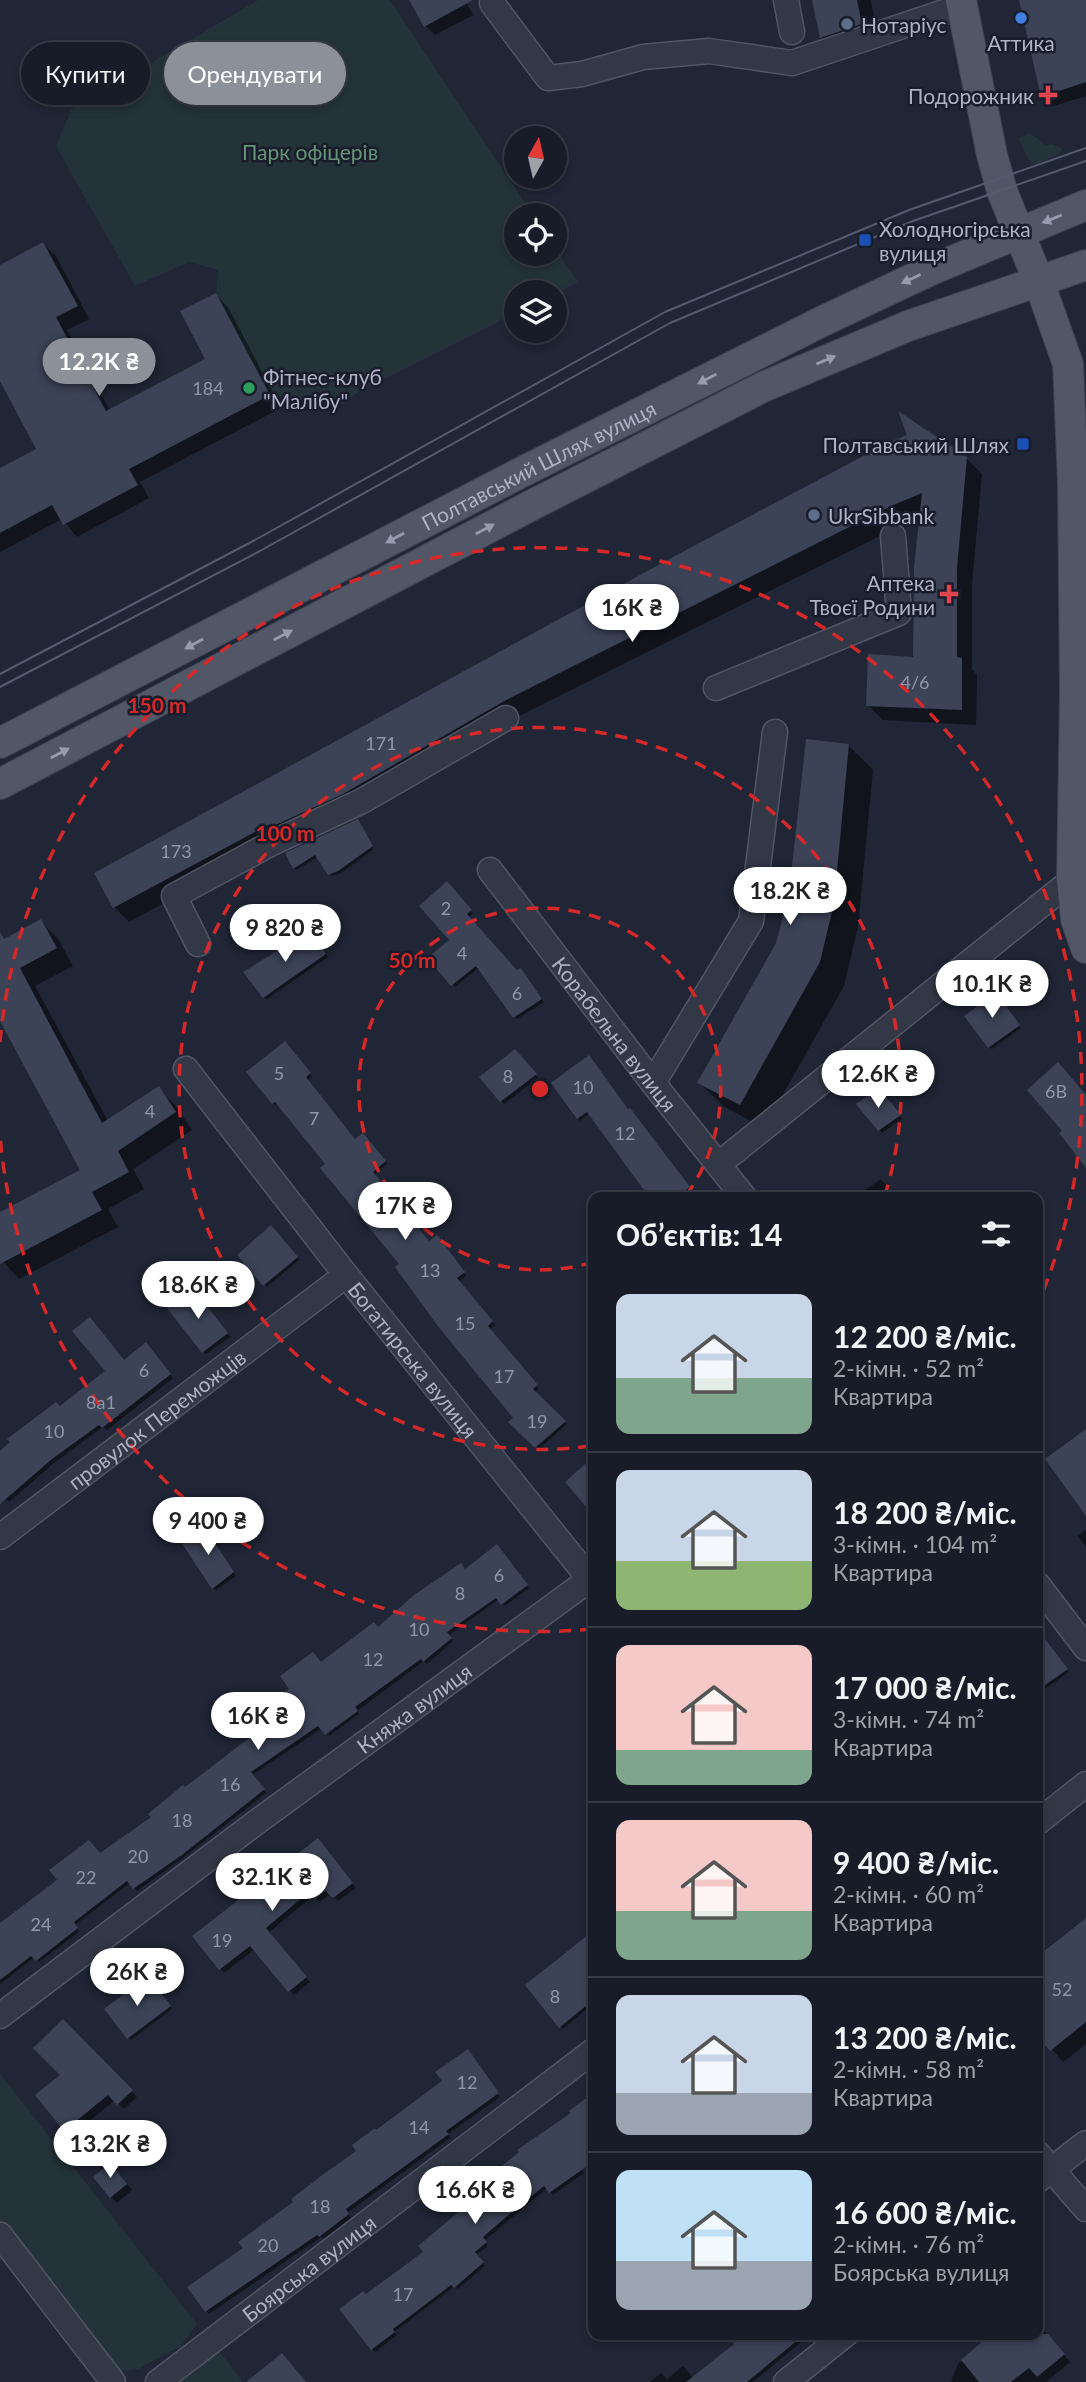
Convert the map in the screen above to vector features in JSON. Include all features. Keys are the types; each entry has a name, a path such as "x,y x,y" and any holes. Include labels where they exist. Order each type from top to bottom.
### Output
{"main road":[{"path":"961,3 1002,191 1040,282 1068,364 1073,484 1075,692 1072,880 1076,919 1086,948"},
{"name":"Полтавський Шлях вулиця","path":"0,743 542,461 825,320 930,270 1086,205"},
{"name":"Полтавський Шлях вулиця","path":"0,785 497,523 764,387 908,326 1086,265"}],"street":[{"path":"786,0 792,32"},
{"path":"492,3 548,78 582,74 643,57 709,51 792,63 961,3"},
{"path":"716,688 899,613 893,536"},
{"path":"198,944 174,896 272,844 362,801 506,718"},
{"path":"653,1083 751,920 775,732"},
{"name":"Корабельна вулиця","path":"490,870 740,1192"},
{"path":"719,1164 1072,880"},
{"name":"Богатирська вулиця","path":"186,1069 346,1275 588,1575"},
{"name":"провулок Переможців","path":"0,1537 346,1275"},
{"name":"Княжа вулиця","path":"0,2016 254,1824 588,1583"},
{"path":"1043,1592 1086,1648"},
{"path":"1043,1818 1086,1784"},
{"name":"Боярська вулиця","path":"158,2382 588,2055"},
{"path":"1043,2167 1086,2143"},
{"path":"1043,2169 1086,2209"},
{"path":"0,2235 113,2382"},
{"path":"794,2379 839,2340"}],"green space":[{"name":"Парк офіцерів","path":"258,0 390,0 504,171 504,189 516,189 525,203 504,203 504,266 567,266 578,282 567,288 567,280 504,280 504,319 358,392 341,405 270,395 216,292 218,270 189,262 135,286 56,146 71,110 80,105 150,105 150,64 164,55 164,105 346,105 346,42 187,42"},
{"path":"1030,133 1046,145 1062,148 1060,153 1040,163 1031,164 1018,138"},
{"path":"0,2074 197,2324 181,2346 138,2369 105,2373 0,2235"},
{"path":"211,2341 243,2382 158,2382"}],"building":[{"path":"409,0 473,0 424,27"},
{"path":"812,0 857,0 862,24 820,38"},
{"path":"1019,0 1086,0 1086,82 1041,97"},
{"path":"43,242 78,306 56,317 106,411 205,359 180,311 216,293 270,395 129,469 138,485 63,525 52,505 0,533 0,468 36,449 0,381 0,265"},
{"path":"898,411 967,457 957,568 957,657 962,658 962,710 866,706 868,654 913,657 914,567 922,493 891,506 506,700 343,794 271,827 270,824 113,908 94,873 869,453 868,451 907,435"},
{"path":"806,739 849,744 834,903 820,962 740,1105 697,1083 776,943 789,894"},
{"path":"358,819 373,846 328,875 315,855 293,869 285,853"},
{"path":"447,881 472,910 467,914 517,970 521,968 542,999 513,1018 476,966 451,986 427,958 449,940 419,906"},
{"path":"41,919 57,948 20,968 102,1123 159,1086 176,1112 118,1151 129,1172 92,1192 102,1210 0,1264 0,1212 80,1170 0,1021 0,932 4,939"},
{"path":"309,931 320,942 326,954 263,998 243,972"},
{"path":"996,993 1020,1025 988,1048 964,1016"},
{"path":"285,1041 311,1073 306,1077 355,1139 363,1133 386,1161 373,1172 429,1241 437,1235 465,1272 457,1278 493,1321 488,1326 538,1385 533,1389 566,1421 535,1448 508,1422 513,1418 437,1325 395,1267 399,1264 320,1168 325,1164 275,1102 272,1104 246,1072"},
{"path":"515,1049 537,1074 500,1102 479,1077"},
{"path":"589,1055 690,1187 684,1192 645,1192 587,1112 577,1119 551,1083"},
{"path":"1058,1062 1086,1095 1086,1168 1059,1133 1062,1131 1027,1090"},
{"path":"879,1088 901,1115 878,1131 856,1104"},
{"path":"271,1225 298,1257 263,1286 237,1255"},
{"path":"193,1288 228,1333 202,1353 167,1308"},
{"path":"90,1317 124,1360 146,1342 171,1374 102,1428 99,1425 52,1459 0,1504 0,1451 10,1442 7,1439 56,1402 60,1406 105,1371 72,1331"},
{"path":"1086,1429 1086,1516 1045,1459"},
{"path":"588,1461 588,1509 565,1482"},
{"path":"203,1525 234,1572 212,1589 181,1542"},
{"path":"497,1544 528,1585 501,1605 496,1598 447,1632 452,1638 423,1662 421,1659 355,1707 358,1711 325,1735 318,1726 251,1772 265,1789 182,1855 133,1889 127,1881 74,1922 78,1928 36,1961 31,1956 0,1980 0,1923 57,1880 49,1870 89,1840 100,1853 151,1817 148,1814 183,1785 185,1787 249,1738 239,1723 289,1689 280,1676 313,1652 321,1662 374,1622 378,1627 414,1595 461,1563 465,1569"},
{"path":"1043,1636 1068,1669 1043,1686"},
{"path":"318,1838 353,1883 333,1898 325,1891 315,1899 309,1892 266,1928 307,1977 288,1992 250,1946 219,1970 192,1936"},
{"path":"1086,1918 1086,2022 1050,2051 1043,2042 1043,1952"},
{"path":"588,1935 588,2004 559,2028 525,1985"},
{"path":"148,1976 171,2006 127,2039 104,2009"},
{"path":"63,2019 133,2090 117,2105 108,2095 64,2131 35,2095 60,2075 33,2048"},
{"path":"468,2049 499,2093 446,2131 449,2134 346,2209 349,2214 319,2237 317,2235 205,2312 187,2287 243,2248 238,2242 356,2151 352,2145 442,2081 435,2072"},
{"path":"588,2097 588,2166 549,2193 544,2186 512,2212 483,2237 487,2242 475,2252 484,2262 454,2288 451,2285 393,2329 395,2332 371,2350 339,2309 363,2291 366,2294 423,2252 418,2246 481,2193 476,2187 519,2152 517,2150 571,2113 569,2111"},
{"path":"110,2163 127,2184 110,2198 93,2177"},
{"path":"1043,2334 1048,2334 1065,2354 1037,2377 1029,2368 1011,2382 979,2382 961,2360 984,2340 1043,2340"},
{"path":"731,2340 798,2340 747,2382 686,2382 734,2344"},
{"path":"282,2353 306,2382 246,2382"}],"tram line":[{"path":"0,674 255,540 665,312 909,210 1086,148"},
{"path":"0,687 260,551 670,323 913,221 1086,161"}],"place":[{"name":"Аттика","path":"1021,18"},
{"name":"Нотаріус","path":"847,24"},
{"name":"Подорожник","path":"1048,95"},
{"name":"Холодногірська вулиця","path":"865,240"},
{"name":"Фітнес-клуб \"Малібу\"","path":"249,388"},
{"name":"Полтавський Шлях","path":"1023,444"},
{"name":"UkrSibbank","path":"814,515"},
{"name":"Аптека Твоєї Родини","path":"949,594"}]}
